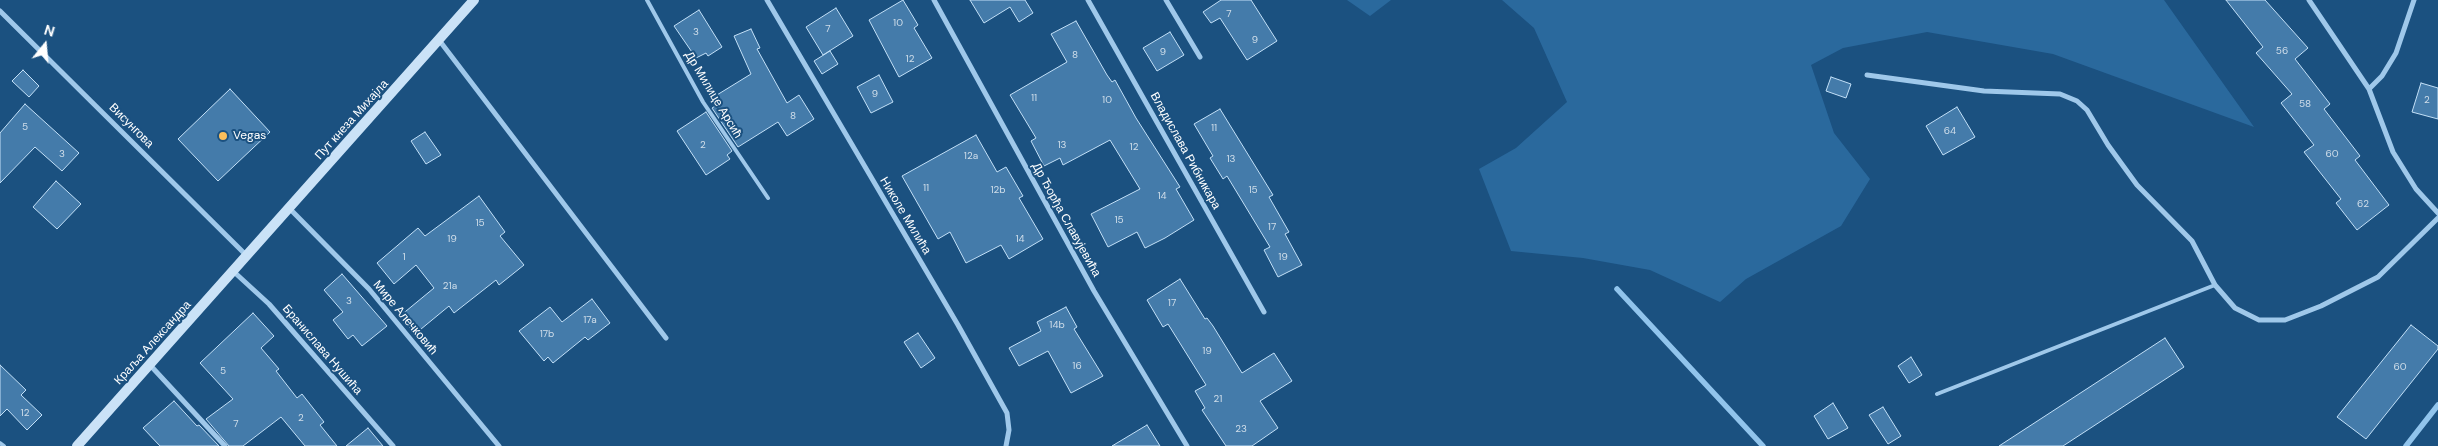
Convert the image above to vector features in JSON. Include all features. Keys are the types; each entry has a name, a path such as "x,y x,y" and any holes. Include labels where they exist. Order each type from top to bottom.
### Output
{"main road":[{"name":"Пут кнеза Михајла","path":"247,256 474,0"},
{"name":"Краља Александра","path":"77,446 247,256"}],"street":[{"name":"Николе Милића","path":"767,0 958,325 1007,413 1009,430 1006,446"},
{"name":"Др Ђорђа Славујевића","path":"934,0 1094,291 1187,446"},
{"name":"Владислава Рибникара","path":"1088,0 1264,312"},
{"path":"1166,0 1200,57"},
{"path":"2309,0 2369,89 2393,152 2416,189 2438,213"},
{"path":"2369,89 2382,76 2396,53 2414,0"},
{"name":"Висунгова","path":"0,11 247,256"},
{"path":"439,40 666,338"},
{"path":"1867,75 1984,91 2060,94 2077,101 2087,110 2137,185 2192,242 2215,285 2236,308 2260,320 2285,320 2321,306 2378,277 2438,218"},
{"name":"Мире Алечковић","path":"290,209 369,289 499,446"},
{"name":"Бранислава Нушића","path":"233,271 269,304 393,446"},
{"path":"150,365 225,446"}],"lane":[{"name":"Др Милице Арсић","path":"646,0 703,102 768,198"},
{"path":"1937,394 2215,285"},
{"path":"0,443 4,446"}],"shaded area":[{"path":"1347,0 1391,0 1370,16"},
{"path":"1502,0 2164,0 2254,127 2053,54 1927,32 1843,48 1811,65 1834,133 1870,179 1841,226 1746,279 1720,302 1650,270 1583,258 1511,251 1479,169 1516,148 1567,102 1534,28"}],"building":[{"path":"903,0 918,25 914,28 932,58 899,77 869,20"},
{"path":"970,0 1025,0 1033,13 1019,22 1010,7 984,23"},
{"path":"1221,0 1251,0 1277,41 1247,60 1220,18 1211,23 1203,12"},
{"path":"2226,0 2265,0 2308,48 2295,59 2330,104 2324,109 2360,156 2355,160 2389,205 2357,230 2336,203 2341,199 2304,152 2314,145 2281,103 2292,94 2256,53 2263,47"},
{"path":"836,8 853,36 823,55 806,27"},
{"path":"699,10 722,47 708,56 706,53 696,58 674,26"},
{"path":"1076,21 1107,75 1112,82 1115,80 1136,118 1180,187 1176,189 1194,220 1145,248 1137,232 1108,247 1091,214 1140,189 1110,140 1063,165 1060,158 1044,166 1031,141 1036,138 1010,95 1067,62 1051,34"},
{"path":"751,29 760,48 757,49 787,103 799,95 814,119 787,136 778,122 738,147 712,108 717,105 712,98 751,74 734,36"},
{"path":"1170,32 1184,55 1157,71 1143,48"},
{"path":"830,51 838,64 822,74 814,61"},
{"path":"23,70 39,86 29,97 12,81"},
{"path":"879,75 893,102 871,113 857,87"},
{"path":"1831,77 1851,84 1846,98 1826,91"},
{"path":"2421,83 2438,88 2438,119 2412,112"},
{"name":"Vegas","path":"230,89 270,132 218,181 178,139"},
{"path":"25,104 79,153 62,171 35,147 0,183 0,133"},
{"path":"1957,107 1975,137 1943,155 1926,126"},
{"path":"1220,109 1273,195 1269,197 1289,232 1285,234 1302,265 1278,277 1264,250 1270,247 1227,176 1223,179 1210,158 1213,156 1194,124"},
{"path":"706,112 732,151 727,155 730,159 706,175 677,131"},
{"path":"425,132 441,155 426,164 411,141"},
{"path":"976,135 997,172 1006,167 1023,196 1019,198 1043,239 1009,259 1001,245 966,263 950,232 938,239 902,176"},
{"path":"56,181 81,204 57,229 33,207"},
{"path":"479,196 505,232 500,236 524,265 499,285 496,280 454,313 449,306 415,334 400,316 434,288 416,265 394,284 377,263 418,228 425,236"},
{"path":"342,274 387,326 362,346 353,335 348,339 333,320 343,312 324,290"},
{"path":"1180,279 1205,319 1207,318 1213,326 1242,373 1274,353 1292,381 1260,401 1278,428 1252,446 1226,446 1202,410 1205,408 1195,391 1206,385 1168,324 1163,327 1147,300"},
{"path":"592,299 610,323 588,340 585,337 553,363 548,357 544,361 519,331 550,307 562,322"},
{"path":"1066,307 1077,327 1074,329 1103,376 1071,393 1048,351 1019,366 1009,348 1041,331 1037,322"},
{"path":"253,313 274,336 261,348 279,369 276,371 297,398 302,394 324,422 320,425 337,446 305,446 281,417 243,446 229,446 206,419 233,399 200,363"},
{"path":"2411,325 2438,346 2438,349 2366,439 2337,417"},
{"path":"918,333 935,358 921,368 904,342"},
{"path":"2165,338 2184,367 2063,446 1999,446"},
{"path":"1911,357 1922,375 1909,383 1898,366"},
{"path":"0,365 26,390 21,395 42,415 27,430 7,409 0,416"},
{"path":"174,401 219,446 160,446 143,428"},
{"path":"1833,403 1848,428 1828,439 1814,416"},
{"path":"1883,407 1901,436 1888,444 1869,415"},
{"path":"1147,425 1160,446 1112,446"},
{"path":"368,428 383,446 346,446"}],"waterway":[{"path":"1617,289 1763,446"},
{"path":"2406,446 2438,405"}],"place":[{"name":"Vegas","path":"223,136"}]}
